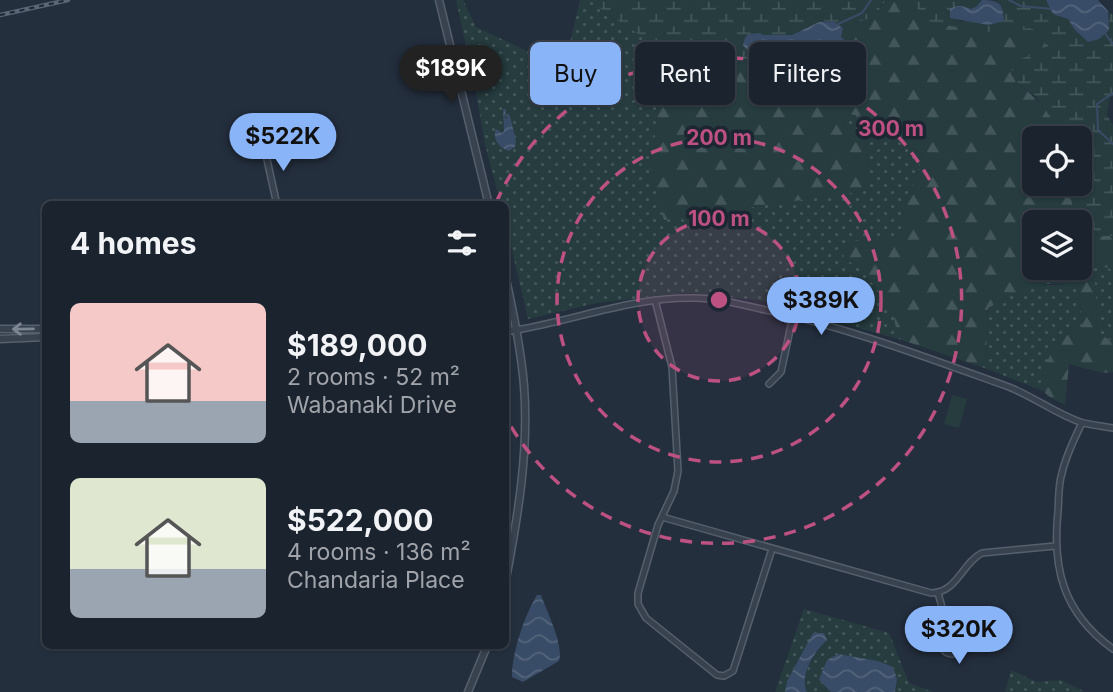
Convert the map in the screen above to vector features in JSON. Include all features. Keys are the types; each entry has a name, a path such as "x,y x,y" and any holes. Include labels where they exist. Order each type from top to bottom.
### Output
{"street":[{"path":"439,0 488,201"},
{"path":"264,146 276,201"},
{"path":"509,294 524,388 524,437 517,515 509,562"},
{"path":"509,331 610,307 655,300 694,298 722,301 859,334 1028,394 1051,409 1082,423 1113,428"},
{"path":"655,300 672,367 678,471 674,491 658,525 638,593 638,604 646,618 717,675 724,676 733,671 772,549"},
{"path":"769,384 781,372 793,316"},
{"path":"0,330 42,329"},
{"path":"0,339 42,337"},
{"path":"1082,423 1061,475 1055,545 1062,583 1074,608 1094,633 1113,649"},
{"path":"662,516 926,592 938,593 955,582 973,558 982,553 1055,545"},
{"path":"938,593 950,632"},
{"path":"950,632 958,634 963,642 961,649 953,654 946,652 942,646 943,638 950,632"},
{"path":"468,692 486,649"}],"green space":[{"path":"456,0 463,0 476,27 530,52 530,105 621,105 621,42 570,42 580,0 596,0 595,4 657,42 635,42 635,105 657,105 654,152 648,164 864,191 867,147 860,136 845,127 843,121 847,114 871,117 895,140 923,157 904,209 902,229 889,240 862,240 845,259 860,268 892,307 897,334 902,340 758,300 687,293 597,303 528,319 509,238 509,201 500,201 485,144"},
{"path":"596,0 889,0 881,5 877,16 843,28 833,21 819,22 792,35 762,35 755,42 749,42 749,59 735,64 735,42 653,42 595,4"},
{"path":"889,0 917,8 930,22 1030,28 1038,31 1045,42 1048,50 1018,83 1050,115 1057,126 1022,126 1022,196 1071,196 1074,210 1022,210 1022,280 1095,282 1098,334 1113,341 1113,372 1103,373 1069,364 1065,405 1046,394 1041,383 1057,344 1082,326 1079,289 1054,284 1032,287 988,308 986,359 979,366 902,340 897,334 892,307 860,268 845,259 842,252 847,243 889,240 902,229 904,209 923,157 895,140 870,117 847,114 843,121 845,127 860,136 867,147 864,191 664,220 648,164 654,152 657,105 735,105 735,65 749,60 749,105 866,105 866,42 847,42 841,37 843,28 860,22"},
{"path":"890,0 982,0 971,9 964,6 958,21 971,22 1000,4 994,0 1046,0 1053,13 1068,19 1074,29 1109,30 1108,11 1113,15 1113,96 1110,97 1107,115 1113,125 1113,236 1099,236 1092,229 1092,210 1073,209 1071,196 1092,196 1092,126 1057,126 1035,96 1018,83 1009,63 1047,50 1038,31 1030,28 990,32 955,27 930,22 917,8"},
{"path":"1092,230 1098,236 1113,236 1113,270 1092,264"},
{"path":"1092,264 1113,270 1113,341 1098,334 1095,282 1090,280"},
{"path":"1068,285 1079,289 1082,326 1065,335 1041,384 1043,391 979,366 986,358 988,308 1026,287"},
{"path":"952,395 967,399 959,428 944,424"},
{"path":"804,609 889,633 909,683 933,692 895,692 897,679 826,688 831,692 807,692 806,674 821,646 813,633 787,681 785,692 775,692"},
{"path":"1011,670 1037,682 1061,680 1085,692 1005,692"}],"water":[{"path":"982,0 999,4 1003,10 1004,21 988,25 950,18 950,9 960,6 971,9"},
{"path":"1046,0 1098,0 1108,11 1109,30 1099,39 1088,42 1068,19 1053,14"},
{"path":"833,21 843,28 841,37 847,42 749,42 749,53 743,45 748,34 792,35 819,22"},
{"path":"503,109 506,109 505,119 508,113 510,116 516,141 515,147 509,151 499,145 495,136 496,129 502,133 504,131"},
{"path":"537,595 541,595 554,628 559,646 559,661 523,682 512,677 514,657 523,624"},
{"path":"813,633 824,633 827,640 813,657 807,671 807,692 785,692 787,681"},
{"path":"838,654 878,661 893,667 897,679 895,692 831,692 819,680 827,660"}],"waterway":[{"path":"838,24 862,13 871,0"},
{"path":"1009,0 1021,6 1052,9"},
{"path":"1104,32 1113,44"},
{"path":"1113,93 1097,104 1098,130 1113,144"}],"railway":[{"path":"0,15 68,0"}]}
